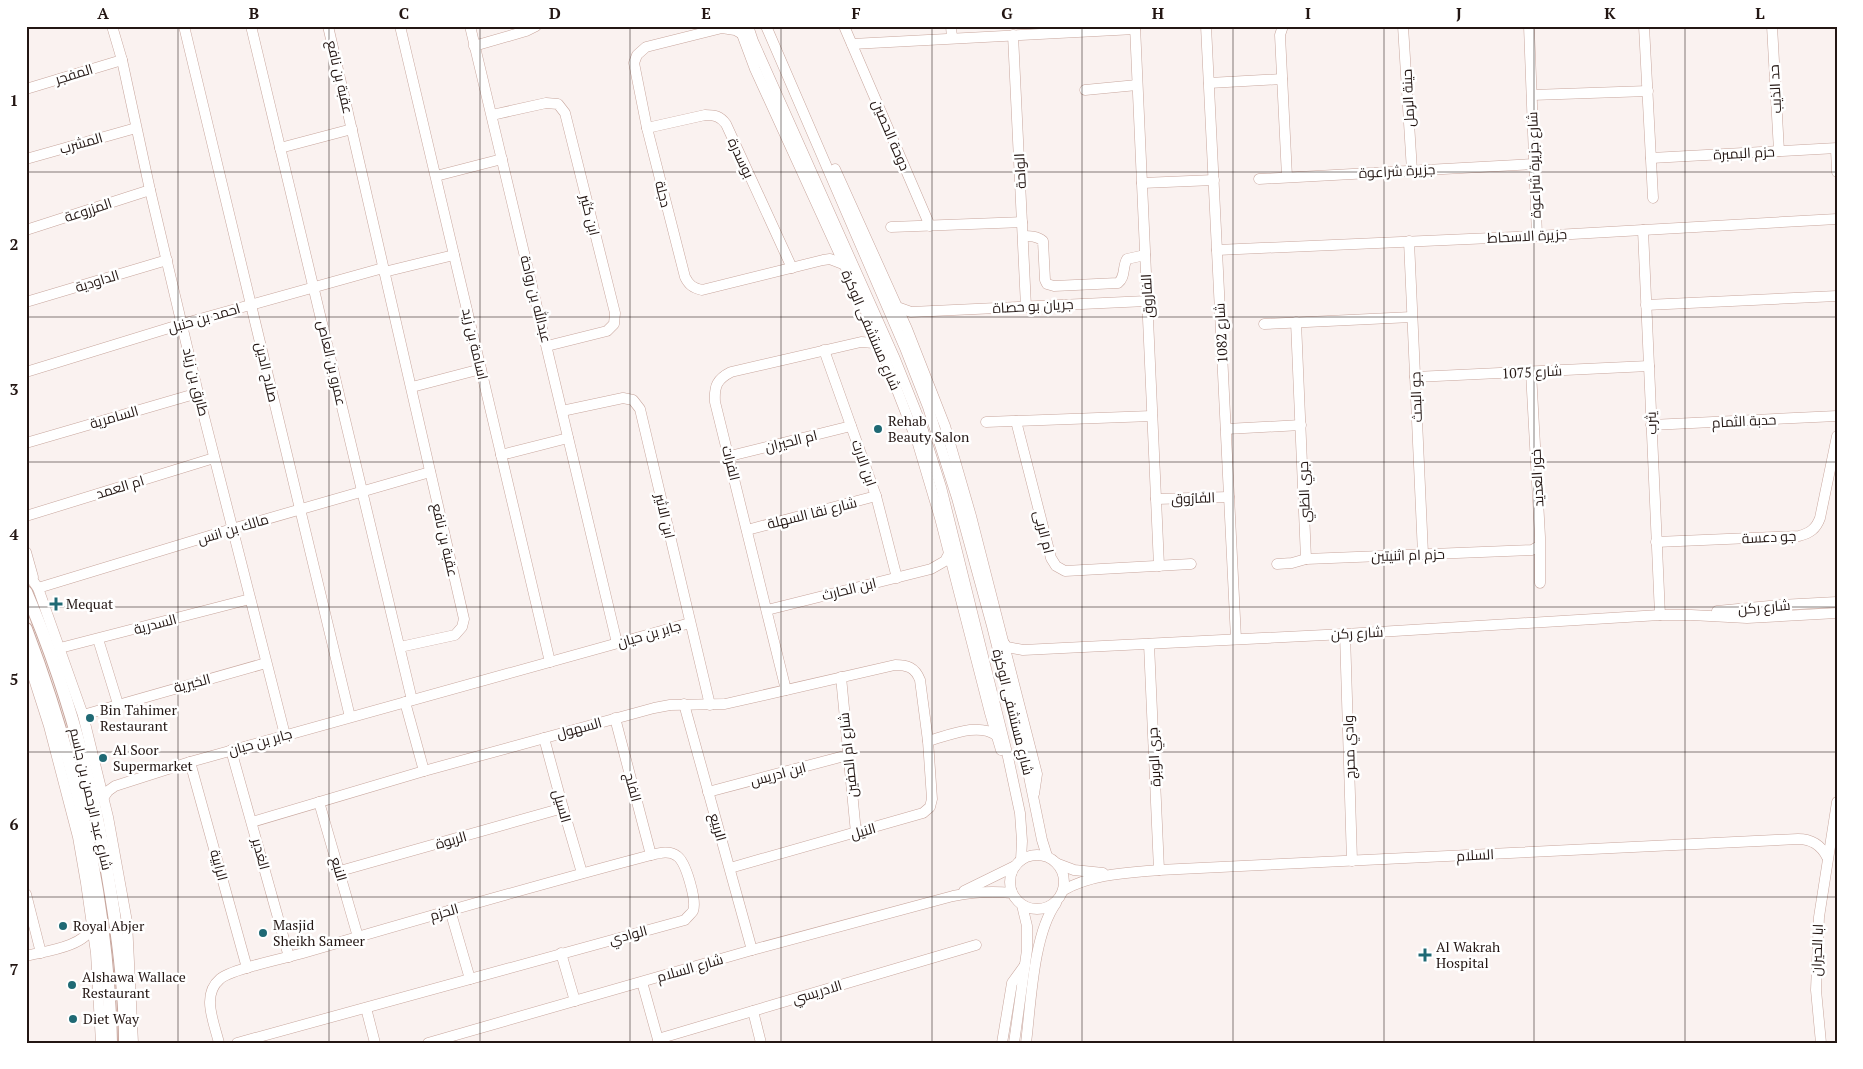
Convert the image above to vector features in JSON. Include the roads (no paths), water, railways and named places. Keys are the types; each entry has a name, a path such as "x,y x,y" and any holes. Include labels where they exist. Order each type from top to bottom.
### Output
{"main road":[{"name":"شارع عبد الرحمن بن جاسم","path":"33,587 50,651 72,718 102,833 118,940 125,1043"},
{"name":"شارع عبد الرحمن بن جاسم","path":"26,629 59,722 85,823 107,967 111,1043"},
{"path":"102,833 108,817"},
{"path":"78,837 85,823"}],"street":[{"name":"طارق بن زياد","path":"112,26 122,60 150,190 198,393 284,736"},
{"name":"صلاح الدين","path":"184,26 350,717"},
{"name":"عمرو بن العاص","path":"251,26 400,647 409,701"},
{"name":"عقبة بن نافع","path":"328,26 464,619 462,627 454,635 400,647"},
{"name":"اسامة بن زيد","path":"400,26 550,662"},
{"name":"عبدالله بن رواحة","path":"470,26 617,643"},
{"path":"474,46 526,31 536,26"},
{"name":"شارع مستشفى الوكرة","path":"766,26 905,348 928,407 957,498 992,626 1047,856"},
{"name":"شارع مستشفى الوكرة","path":"772,26 907,329 944,426 957,466 1038,774 1037,787 1033,798"},
{"name":"دوحة الحصين","path":"844,26 930,226"},
{"path":"951,26 952,38"},
{"name":"شارع 1082","path":"1206,26 1236,639"},
{"path":"1283,26 1280,35 1287,177"},
{"name":"حينة الرمل","path":"1403,26 1412,171"},
{"name":"شارع جزيرة شراعوة","path":"1529,26 1537,236"},
{"path":"1644,26 1653,198"},
{"name":"حد الذيب","path":"1772,26 1779,151"},
{"name":"دجلة","path":"743,28 722,27 646,47 637,56 634,63 647,128 685,277 688,284 694,288 711,289 823,260 830,259 843,264"},
{"name":"شارع مستشفى الوكرة","path":"743,28 753,41 895,359 927,442 941,487 1008,757 1020,813 1022,841 1018,863"},
{"name":"شارع مستشفى الوكرة","path":"743,28 755,69 871,323 918,444 950,555 999,746 1008,757"},
{"path":"852,44 1135,28"},
{"name":"الفاروق","path":"1135,28 1159,566"},
{"name":"الواحة","path":"1013,34 1026,306"},
{"name":"المفجر","path":"26,89 122,60"},
{"path":"1209,82 1282,79"},
{"path":"1085,90 1138,86"},
{"name":"شارع جزيرة شراعوة","path":"1532,95 1648,90"},
{"name":"ابن كثير","path":"492,115 546,103 558,104 565,113 615,313 614,324 607,331 547,346"},
{"name":"بوسدرة","path":"647,128 705,115 713,115 722,119 792,268"},
{"name":"المشرب","path":"26,159 136,128"},
{"name":"عقبة بن نافع","path":"280,148 352,128"},
{"name":"حزم البمبرة","path":"1651,158 1836,148 1837,172"},
{"path":"436,176 502,159"},
{"name":"جزيرة شراعوة","path":"1259,179 1535,164"},
{"path":"1142,183 1214,180"},
{"name":"المزروعة","path":"26,230 150,190"},
{"name":"جزيرة الاسحاط","path":"1217,250 1537,236 1837,219"},
{"path":"891,227 1022,222"},
{"name":"يثرب","path":"1643,230 1660,615"},
{"path":"1023,236 1040,238 1042,241 1045,280 1048,284 1054,286 1118,283 1123,277 1124,263 1127,259 1145,255"},
{"name":"جو البحث","path":"1409,241 1422,554"},
{"path":"823,260 832,249 833,242"},
{"name":"احمد بن حنبل","path":"26,372 313,286 454,255"},
{"name":"الداودية","path":"26,302 167,260"},
{"path":"1646,305 1837,296"},
{"name":"جريان بو حصاة","path":"897,307 904,311 918,312 1147,301"},
{"path":"905,348 908,321 912,315 918,312"},
{"path":"1264,324 1412,317"},
{"name":"جري الظبي","path":"1296,322 1306,559"},
{"path":"861,342 869,332 871,323"},
{"name":"الفرات","path":"786,690 730,456 715,402 714,391 717,383 723,376 731,372 861,342 874,343 880,346 895,359"},
{"name":"ابن الارت","path":"824,350 876,496 897,578"},
{"name":"شارع 1075","path":"1415,377 1531,372 1594,364 1649,366"},
{"path":"412,387 481,369"},
{"name":"خور العديد","path":"1531,372 1540,537 1540,583"},
{"name":"السامرية","path":"27,443 198,393"},
{"name":"ابن الاثير","path":"562,411 624,398 633,400 640,409 710,705"},
{"path":"986,422 1152,416"},
{"name":"حدبة الثمام","path":"1651,425 1837,416"},
{"name":"ام الربى","path":"1016,421 1050,558 1056,566 1065,571 1191,564"},
{"path":"1226,429 1301,425"},
{"name":"ام الحيران","path":"730,456 852,426"},
{"name":"جو دعسة","path":"1656,542 1799,536 1808,534 1818,524 1837,436"},
{"path":"501,455 568,438"},
{"name":"ام العمد","path":"26,516 214,458"},
{"name":"مالك بن انس","path":"33,587 430,472"},
{"name":"شارع نقا السهلة","path":"747,530 876,496"},
{"name":"الفَارُوق","path":"1156,499 1229,496"},
{"path":"950,555 954,540"},
{"name":"حزم ام اثنيتين","path":"1277,564 1292,564 1306,559 1532,550 1539,546"},
{"path":"26,552 33,587"},
{"name":"ابن الحارث","path":"767,610 931,569 939,566 950,555"},
{"name":"ابن الحارث","path":"931,569 954,574"},
{"name":"شارع عبد الرحمن بن جاسم","path":"26,571 60,648 82,715 108,817 126,922 133,1043"},
{"name":"السدرية","path":"60,648 250,599"},
{"name":"شارع ركن","path":"1004,645 1013,649 1023,650 1345,634 1691,614 1780,605 1837,602"},
{"name":"شارع ركن","path":"1691,614 1747,618 1837,613"},
{"name":"جابر بن حيان","path":"103,798 115,786 190,762 690,623"},
{"name":"شارع مستشفى الوكرة","path":"992,626 1004,645"},
{"name":"وادي محرج","path":"1345,634 1352,861"},
{"path":"98,639 118,704"},
{"name":"جري الوبرة","path":"1149,644 1159,870"},
{"path":"1010,664 1015,656 1023,650"},
{"name":"شارع عبد الرحمن بن جاسم","path":"26,654 49,726 78,837 93,926 101,1043"},
{"name":"الخيرية","path":"82,715 266,663"},
{"name":"السهول","path":"252,822 424,771 615,718 670,705 725,704 894,664 911,667"},
{"name":"النيل","path":"730,868 923,813 930,807 932,799 928,741 920,680 917,672 911,667"},
{"name":"شارع ام الحفين","path":"841,677 856,832"},
{"path":"409,701 424,771"},
{"name":"الربيع","path":"684,704 752,950"},
{"path":"976,729 985,723 990,713"},
{"name":"الفلج","path":"615,718 651,855"},
{"path":"928,741 976,729 987,730 996,735"},
{"name":"السيل","path":"544,738 582,873"},
{"name":"الغدير","path":"231,750 289,957"},
{"name":"ابن ادريس","path":"708,792 848,756"},
{"name":"الرابية","path":"190,762 247,968"},
{"path":"98,776 105,783 115,786"},
{"name":"النبع","path":"319,802 358,937"},
{"name":"ابا الحيران","path":"1821,1043 1816,990 1816,957 1822,889 1837,802"},
{"name":"الربوة","path":"340,871 563,808"},
{"name":"السلام","path":"1064,890 1076,883 1116,874 1159,870 1804,839 1818,845 1828,857"},
{"name":"الحزم","path":"219,1043 209,1000 212,989 221,978 247,968 582,873 665,852 676,854 684,863 694,902 693,912"},
{"path":"1014,1043 1027,950 1026,926 1022,905 1012,893 1010,879 1018,863 1034,855 1047,856 1058,864 1063,872 1064,890 1048,914 1041,933 1026,1043"},
{"name":"شارع السلام","path":"953,896 1018,863"},
{"name":"السلام","path":"1058,864 1074,870 1116,874"},
{"name":"شارع السلام","path":"428,1043 752,950 953,896 972,892 1012,893"},
{"path":"26,894 41,953"},
{"path":"1022,905 1036,910 1044,909 1058,901"},
{"path":"450,910 470,979"},
{"name":"الوادي","path":"237,1043 685,920 693,912"},
{"path":"26,956 80,941 88,935 93,926"},
{"path":"80,941 89,945 96,953"},
{"name":"الادريسي","path":"659,1041 976,945"},
{"path":"561,953 575,1001"},
{"path":"1002,1043 1012,983 1025,964"},
{"path":"642,982 659,1041"},
{"path":"366,1008 375,1043"},
{"path":"753,1011 762,1043"}],"place":[{"name":"Rehab Beauty Salon","path":"878,429"},
{"name":"Mequat","path":"56,604"},
{"name":"Bin Tahimer Restaurant","path":"90,718"},
{"name":"Al Soor Supermarket","path":"103,758"},
{"name":"Royal Abjer","path":"63,926"},
{"name":"Masjid Sheikh Sameer","path":"263,933"},
{"name":"Al Wakrah Hospital","path":"1425,955"},
{"name":"Alshawa Wallace Restaurant","path":"72,985"},
{"name":"Diet Way","path":"73,1019"}]}
